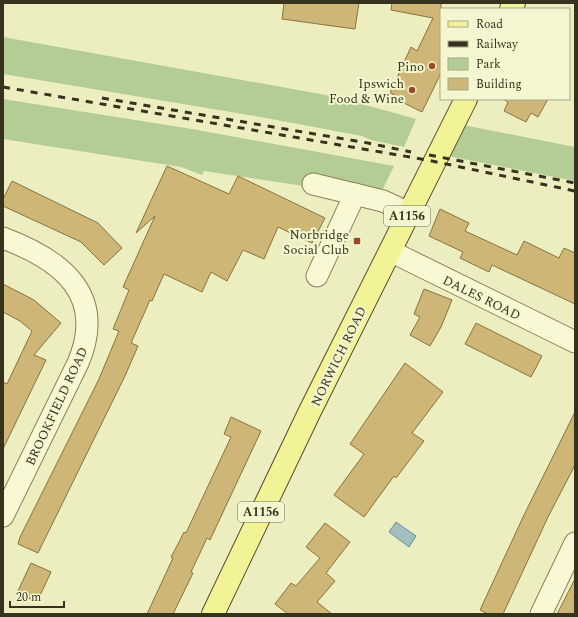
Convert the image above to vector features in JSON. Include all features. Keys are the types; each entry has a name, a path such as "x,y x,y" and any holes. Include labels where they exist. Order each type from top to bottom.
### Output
{"main road":[{"name":"NORWICH ROAD","path":"213,614 310,411 466,100"}],"street":[{"path":"498,3 509,8"},
{"path":"312,184 383,201 409,213"},
{"path":"317,276 355,194"},
{"name":"BROOKFIELD ROAD","path":"3,238 41,256 66,276 83,296 87,309 88,323 85,346 78,363 3,516"},
{"name":"DALES ROAD","path":"390,250 575,342"},
{"path":"541,614 575,543"}],"green space":[{"path":"3,37 337,97 416,119 404,147 371,140 362,136 266,118 3,74"},
{"path":"3,99 192,129 394,166 380,195 376,197 204,171 202,175 181,167 3,139"},
{"path":"463,125 575,147 575,181 448,156"}],"water":[{"path":"396,522 416,536 409,547 389,532"}],"building":[{"path":"284,3 359,3 355,29 282,19"},
{"path":"392,3 441,3 440,75 422,112 402,102 403,99 390,93 411,47 417,51 433,18 391,10"},
{"path":"505,100 547,100 538,117 531,113 526,122 504,111 508,102"},
{"path":"167,166 229,194 238,176 325,218 312,243 278,227 264,259 243,250 227,281 211,272 202,292 164,274 152,301 150,300 131,343 138,346 125,376 38,553 18,544 20,537 99,379 119,331 113,329 129,290 123,287 155,216 136,233"},
{"path":"12,181 98,223 122,248 104,265 81,242 3,206 3,199"},
{"path":"440,209 469,223 465,231 517,255 524,241 559,258 564,248 575,253 575,304 492,265 489,272 460,258 463,252 429,236"},
{"path":"3,284 34,300 61,323 34,355 46,360 3,449 3,382 7,384 32,331 20,321 3,312"},
{"path":"424,289 452,300 441,327 430,346 410,335 420,317 414,314"},
{"path":"476,323 542,356 531,377 465,344"},
{"path":"405,363 443,392 412,433 424,441 396,478 394,476 364,517 334,495 364,454 350,444"},
{"path":"575,412 575,465 548,517 503,614 488,614 480,610 524,515"},
{"path":"231,417 261,431 210,540 207,538 191,572 193,573 173,614 147,614 173,558 171,557 184,532 186,533 231,437 224,434"},
{"path":"325,523 350,542 326,573 335,581 317,602 332,614 288,614 275,604 291,583 296,586 320,558 306,547"},
{"path":"31,563 51,572 37,602 17,593"},
{"path":"575,579 575,614 557,614"}],"railway":[{"path":"3,87 427,160 575,191"},
{"path":"102,98 368,143 411,152"},
{"path":"429,155 575,183"}],"place":[{"name":"Pino","path":"432,66"},
{"name":"Ipswich Food & Wine","path":"412,90"},
{"name":"Norbridge Social Club","path":"357,241"}]}
